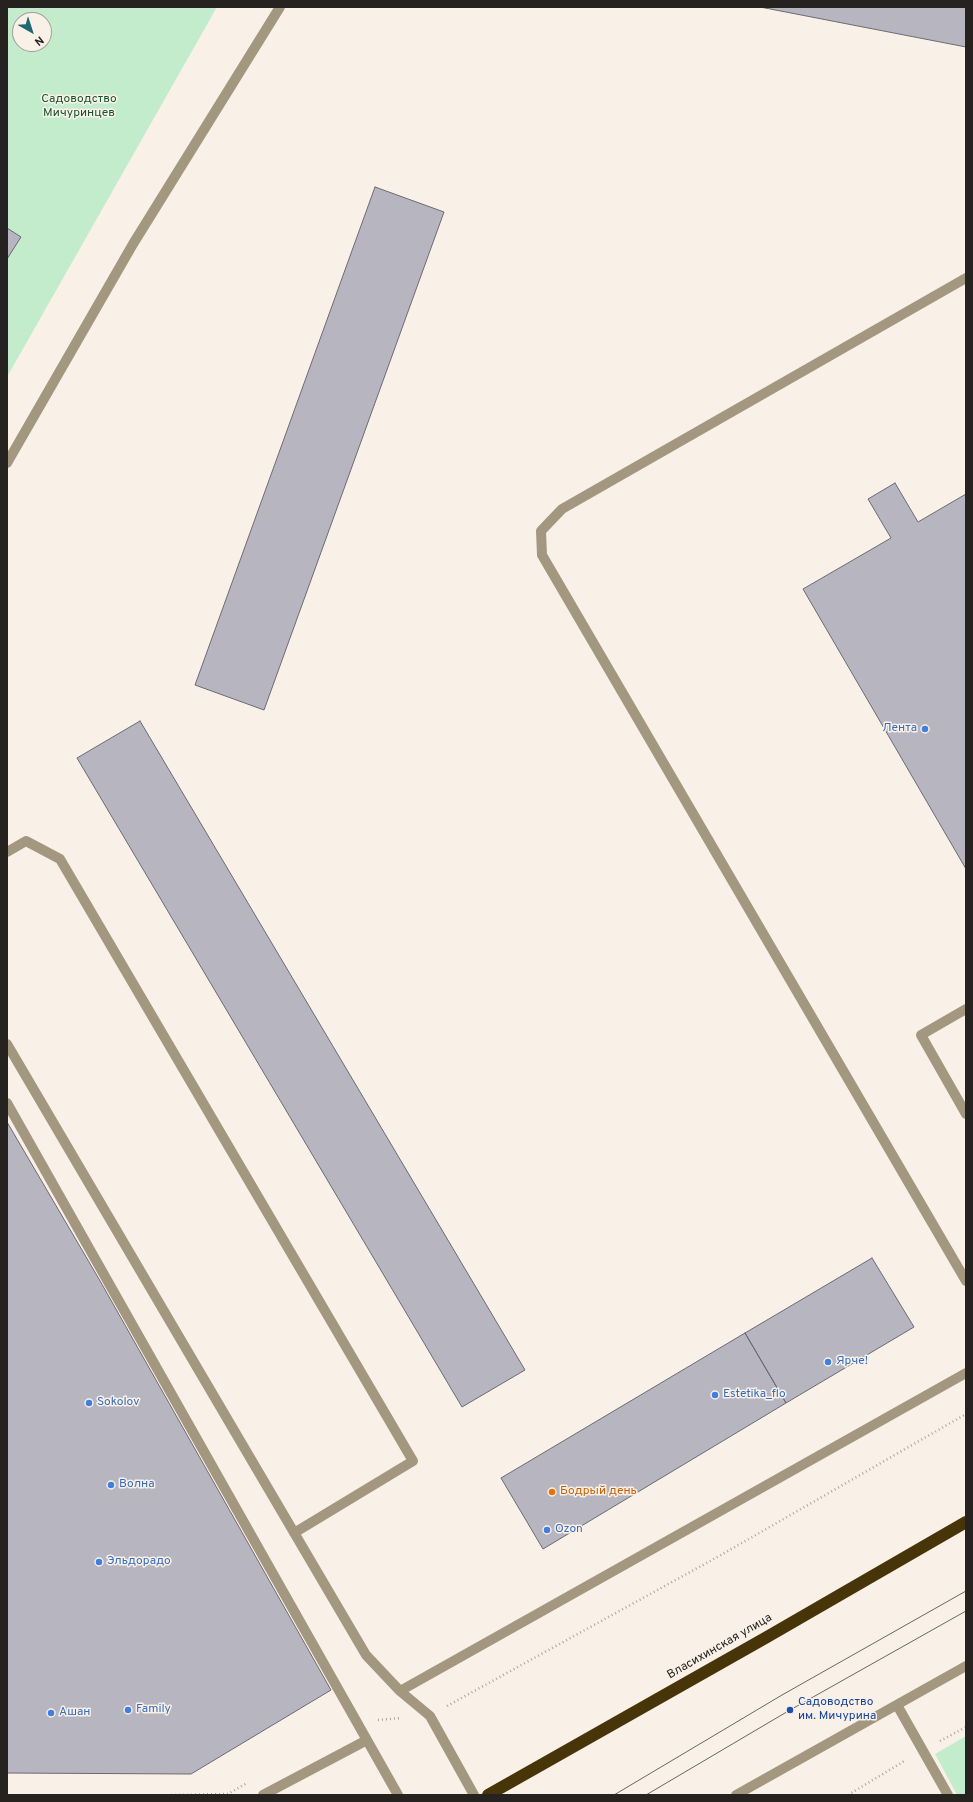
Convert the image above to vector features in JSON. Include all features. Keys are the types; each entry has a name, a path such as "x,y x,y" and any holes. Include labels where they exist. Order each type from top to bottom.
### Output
{"highway":[{"name":"Власихинская улица","path":"488,1795 966,1522"}],"street":[{"path":"7,463 133,244 280,7"},
{"path":"966,278 562,509 541,531 542,555 966,1281"},
{"path":"7,852 26,841 60,859 413,1461 294,1533"},
{"path":"966,1009 921,1035 966,1114"},
{"path":"7,1044 366,1655 400,1691 430,1716 474,1795"},
{"path":"7,1103 398,1795"},
{"path":"400,1691 966,1374"},
{"path":"736,1795 966,1666"},
{"path":"896,1706 948,1795"},
{"path":"263,1795 367,1740"}],"path":[{"path":"356,1721 430,1716 721,1555 966,1414"},
{"path":"171,1795 228,1794 248,1782"}],"green space":[{"name":"Садоводство Мичуринцев","path":"7,7 217,7 7,377"},
{"path":"966,1736 966,1795 957,1795 935,1754"}],"building":[{"path":"760,7 966,7 966,47"},
{"path":"375,187 444,212 264,710 195,685"},
{"path":"7,228 21,237 7,259"},
{"name":"Лента","path":"895,483 918,522 966,494 966,869 803,589 891,538 868,499"},
{"path":"140,721 525,1370 462,1407 77,758"},
{"name":"Волна","path":"7,1122 99,1279 331,1690 191,1774 7,1773"},
{"path":"872,1258 914,1327 786,1403 745,1333"},
{"path":"745,1333 786,1403 543,1549 501,1478"}],"tram line":[{"path":"614,1795 782,1695 966,1591"},
{"path":"646,1795 790,1710 966,1611"}],"place":[{"name":"Лента","path":"925,729"},
{"name":"Ярче!","path":"828,1362"},
{"name":"Estetika_flo","path":"715,1395"},
{"name":"Sokolov","path":"89,1403"},
{"name":"Волна","path":"111,1485"},
{"name":"Бодрый день","path":"552,1492"},
{"name":"Ozon","path":"547,1530"},
{"name":"Эльдорадо","path":"99,1562"},
{"name":"Family","path":"128,1710"},
{"name":"Садоводство им. Мичурина","path":"790,1710"},
{"name":"Ашан","path":"51,1713"}]}
